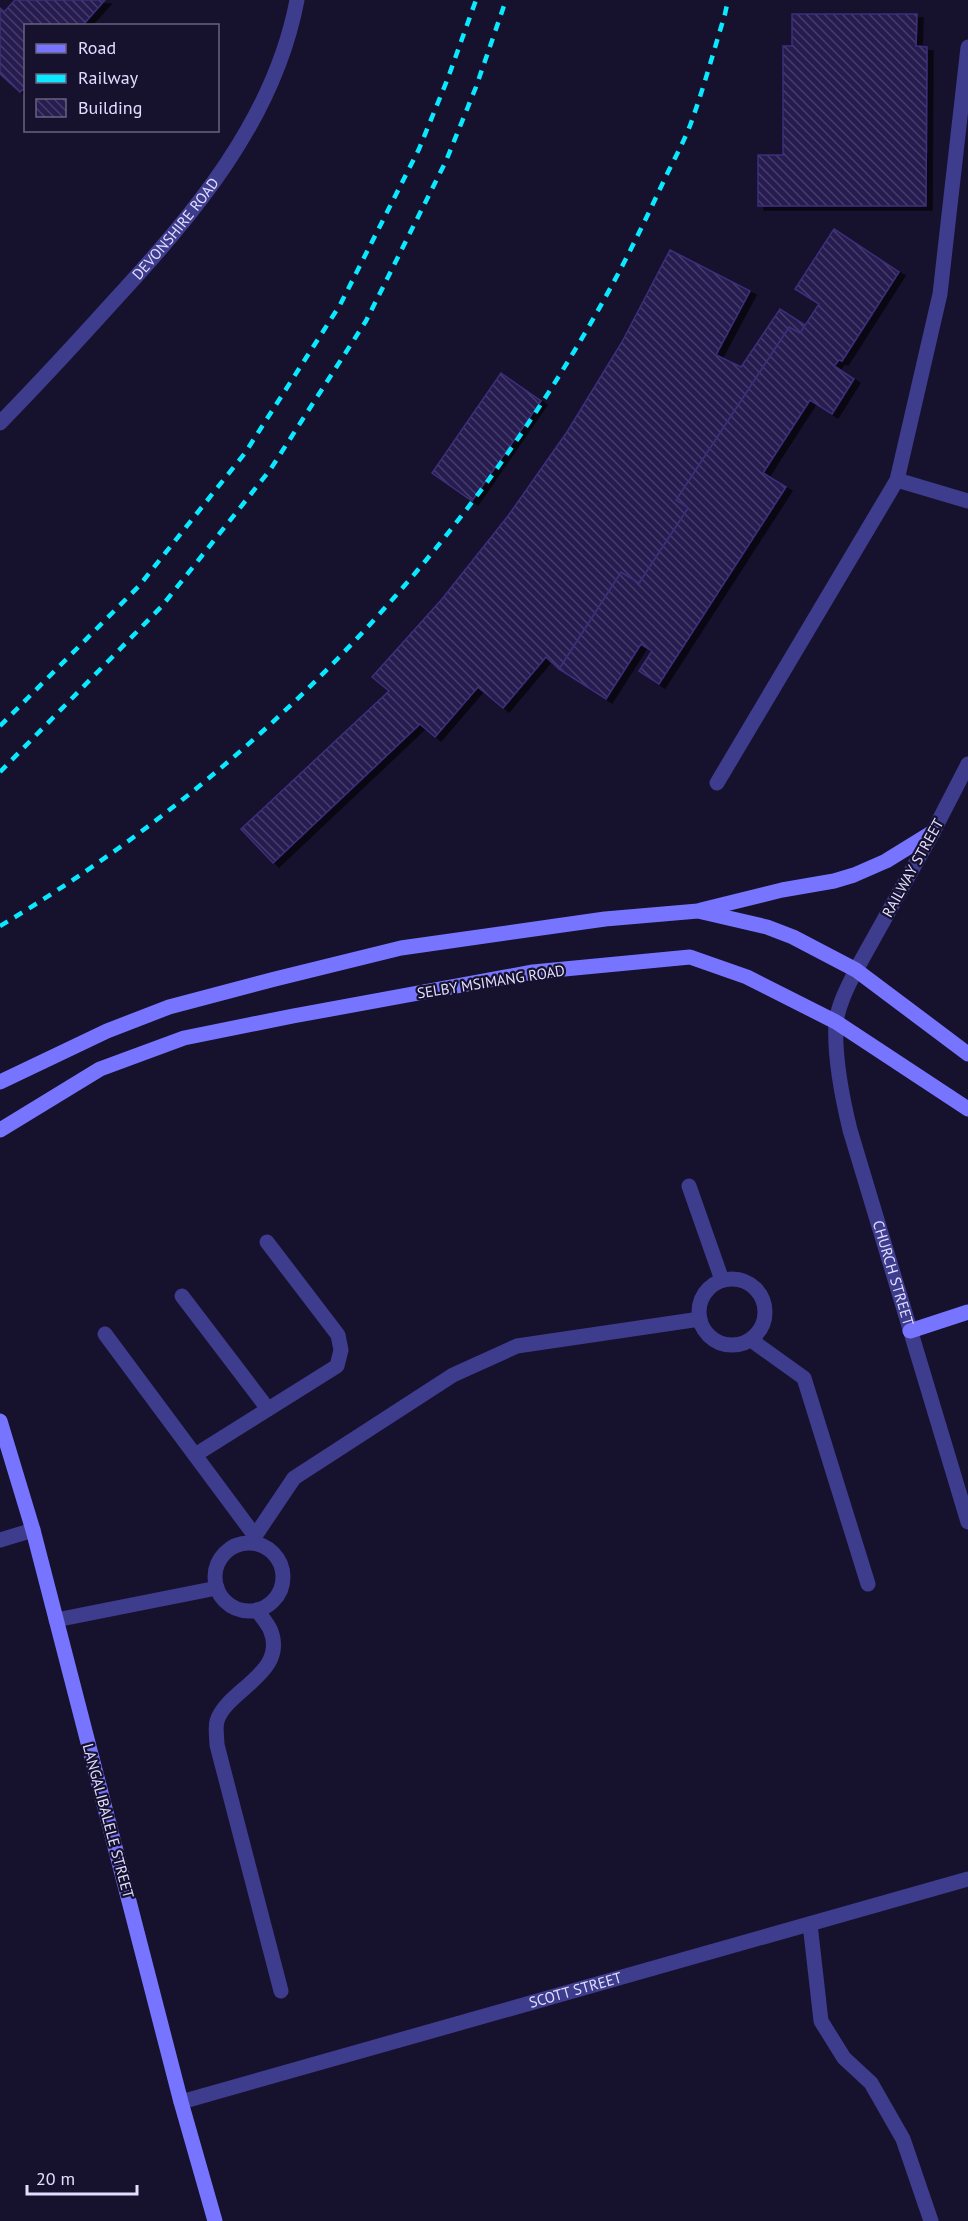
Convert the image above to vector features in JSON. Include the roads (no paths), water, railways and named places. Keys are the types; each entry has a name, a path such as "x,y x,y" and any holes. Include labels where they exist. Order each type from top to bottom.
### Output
{"main road":[{"path":"0,1082 107,1030 169,1007 401,948 605,919 698,911 782,890 834,881 896,855 933,832"},
{"path":"698,911 767,927 793,937 856,970 968,1054"},
{"name":"SELBY MSIMANG ROAD","path":"0,1130 100,1069 184,1038 533,972 690,957 747,977 836,1022 968,1109"},
{"path":"910,1331 968,1312"},
{"name":"LANGALIBALELE STREET","path":"0,1421 33,1530 181,2102 215,2221"}],"street":[{"name":"DEVONSHIRE ROAD","path":"0,423 156,256 212,186 254,120 264,99 283,57 297,0"},
{"path":"717,783 897,480 940,294 968,48"},
{"path":"897,480 968,501"},
{"name":"RAILWAY STREET","path":"836,1022 845,991 968,764"},
{"name":"CHURCH STREET","path":"836,1022 842,1097 850,1130 968,1522"},
{"path":"689,1186 722,1280"},
{"path":"195,1455 337,1366 340,1350 338,1335 267,1242"},
{"path":"738,1279 753,1285 763,1298 766,1313 761,1328 750,1340 735,1345 720,1342 707,1333 700,1319 700,1302 708,1288 722,1280 738,1279"},
{"path":"182,1296 268,1409"},
{"path":"105,1334 195,1455 253,1539 278,1558 284,1574 281,1590 271,1603 256,1610 240,1610 226,1602 217,1588 215,1572 222,1557 235,1546 253,1539 294,1478 453,1375 517,1346 700,1319"},
{"path":"750,1340 804,1378 868,1584"},
{"path":"0,1540 33,1530"},
{"path":"56,1620 217,1588"},
{"path":"256,1610 270,1629 273,1643 269,1660 259,1677 230,1701 217,1721 217,1745 281,1991"},
{"name":"SCOTT STREET","path":"181,2102 968,1879"},
{"path":"810,1924 821,2021 844,2058 871,2083 903,2139 931,2221"}],"railway":[{"path":"0,726 139,586 245,453 340,305 419,149 476,0"},
{"path":"0,772 162,606 270,470 366,321 446,161 476,87 506,0"},
{"path":"0,926 96,864 187,796 273,722 354,642 429,557 498,467 561,373 618,274 689,129 728,0"}]}
